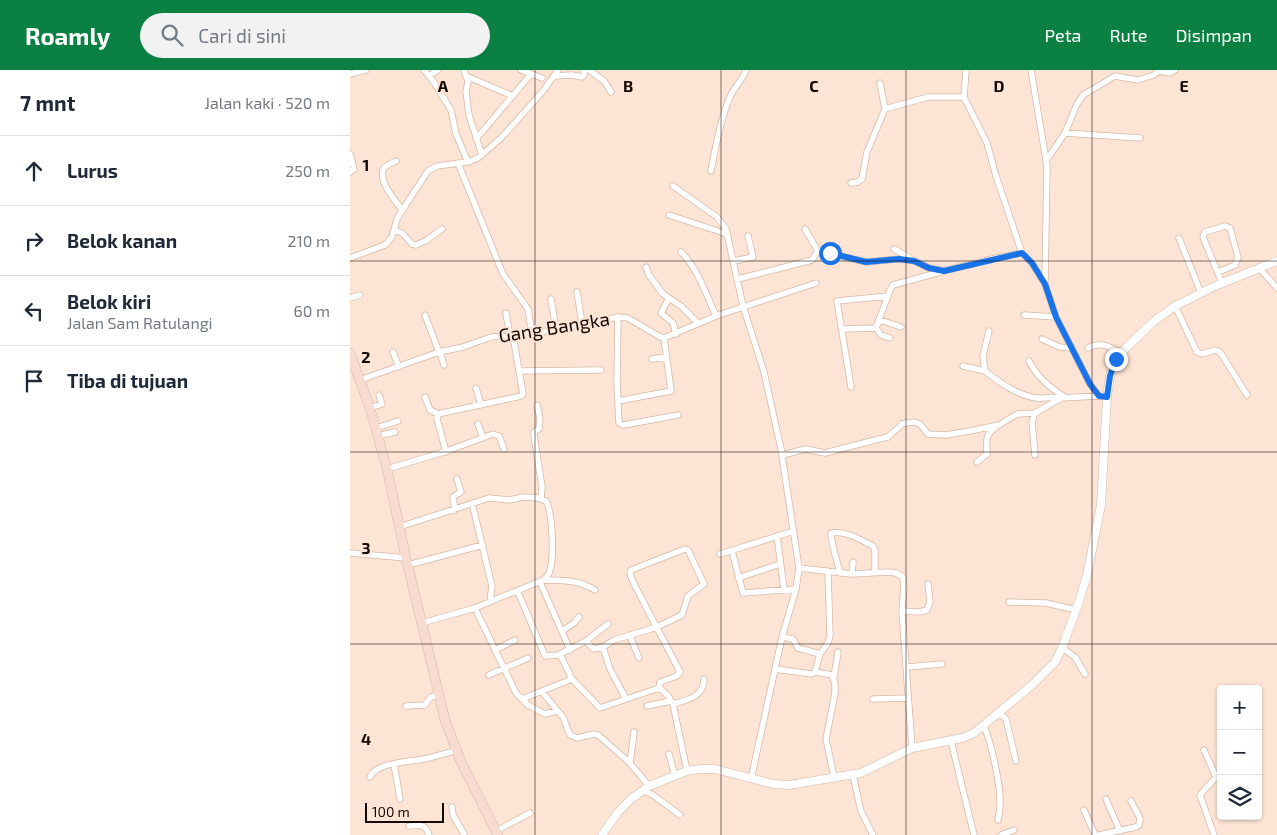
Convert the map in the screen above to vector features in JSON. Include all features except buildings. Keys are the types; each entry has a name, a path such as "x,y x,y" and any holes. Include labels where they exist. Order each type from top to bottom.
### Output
{"main road":[{"path":"350,353 370,408 387,469 407,562 455,751 497,834"}],"street":[{"path":"350,74 366,70"},
{"path":"424,70 451,110 456,134 468,162"},
{"path":"429,76 438,70"},
{"path":"521,70 542,78"},
{"path":"350,258 385,245 392,237 402,210 428,171 437,166 468,162 482,155 502,137 544,90 558,70"},
{"path":"554,76 572,75 582,78 584,70"},
{"path":"589,70 604,81 611,92"},
{"path":"711,171 723,118 731,95 746,70"},
{"path":"966,70 964,97 984,135 1022,253 1032,263 1045,284 1056,317 1090,384 1103,396"},
{"path":"1031,70 1046,161 1045,284"},
{"path":"1046,161 1065,133 1076,104 1083,95 1115,76 1138,80 1154,75 1159,71 1170,73 1175,70"},
{"path":"465,73 513,96"},
{"path":"465,73 468,81 466,98 469,115 482,155"},
{"path":"476,138 531,74"},
{"path":"851,183 862,179 867,152 885,109 880,84"},
{"path":"885,109 928,97 964,97"},
{"path":"1065,133 1140,138"},
{"path":"350,154 354,169 350,172"},
{"path":"396,161 384,167 383,172 388,191 402,210"},
{"path":"458,163 503,274 528,308 532,334"},
{"path":"673,186 717,216 726,229 743,306 764,372 782,455 799,568 796,589 782,637 751,778"},
{"path":"669,215 685,218 727,234"},
{"path":"1218,272 1235,265 1238,257 1230,228 1225,226 1203,234 1222,283"},
{"path":"394,230 416,245 427,240 442,229"},
{"path":"805,229 818,251 866,262 899,259 914,261"},
{"path":"734,261 753,257 748,236"},
{"path":"1179,238 1201,293"},
{"path":"894,248 929,268 944,271"},
{"path":"738,279 812,260 818,251"},
{"path":"681,252 692,265 716,316"},
{"path":"876,328 893,285 1022,253"},
{"path":"602,835 618,812 646,788 687,771 700,768 715,769 774,784 789,785 820,781 853,775 880,765 912,748 962,738 974,733 997,715 1038,680 1055,662 1076,610 1086,575 1101,505 1103,396 1112,367 1121,353 1154,322 1175,306 1222,283 1277,261"},
{"path":"646,267 649,275 663,294 681,306 698,323"},
{"path":"1259,268 1277,288"},
{"path":"618,401 670,392 664,338 743,306 816,283"},
{"path":"577,292 582,323"},
{"path":"350,298 360,295"},
{"path":"852,387 837,301 888,296"},
{"path":"669,298 661,313 672,323 676,334"},
{"path":"551,299 556,329"},
{"path":"1175,306 1198,352 1202,354 1215,350 1220,352 1247,395"},
{"path":"425,397 430,410 438,414 522,395 524,392 520,371 506,313"},
{"path":"424,315 444,366"},
{"path":"1024,315 1056,317"},
{"path":"618,317 619,423 621,425 678,415"},
{"name":"Gang Bangka","path":"360,380 440,352 463,347 491,337 532,334 618,317 628,318 664,338"},
{"path":"880,320 901,327"},
{"path":"843,329 876,328"},
{"path":"876,328 880,334 890,338"},
{"path":"985,371 983,356 989,331"},
{"path":"1042,340 1060,347 1071,348"},
{"path":"1088,348 1102,344 1121,353"},
{"path":"393,352 399,367"},
{"path":"652,359 666,357"},
{"path":"1029,362 1042,382 1064,398"},
{"path":"963,366 985,371 999,382 1031,397 1103,396"},
{"path":"520,371 601,370"},
{"path":"476,388 481,405"},
{"path":"370,408 382,404 379,395"},
{"path":"977,462 987,454 986,438 988,434 999,425 1018,414 1035,413 1047,404 1064,398"},
{"path":"537,405 540,418 539,429 534,435 542,488 541,498"},
{"path":"1035,413 1032,422 1035,455"},
{"path":"438,414 437,419 446,452"},
{"path":"377,432 398,422"},
{"path":"782,455 806,449 825,452 878,440 888,437 902,424 906,423 916,422 923,426 928,434 946,436 999,425"},
{"path":"478,424 483,438"},
{"path":"377,432 395,432"},
{"path":"387,469 446,452 493,434 498,435 504,449"},
{"path":"455,510 453,497 461,492 457,479"},
{"path":"400,527 489,498 509,500 524,497 541,498 548,504 553,550 550,570 542,581"},
{"path":"472,503 492,586 490,602"},
{"path":"720,554 794,531"},
{"path":"840,573 835,548 830,537 831,533 835,532 846,534 873,546 875,550 875,572"},
{"path":"777,536 784,589"},
{"path":"350,553 407,562 482,545"},
{"path":"586,642 594,648 603,647 614,640 657,627 681,616 684,613 688,596 704,584 690,552 686,549 631,570 630,573 657,627 680,673 677,676 660,682 659,688"},
{"path":"732,551 743,593 796,589"},
{"path":"852,574 853,562"},
{"path":"738,578 780,564"},
{"path":"799,568 852,574 896,573 903,577 902,611 912,748"},
{"path":"815,672 820,654 828,643 830,636 828,571"},
{"path":"422,623 475,608 542,581 566,580 595,590"},
{"path":"542,581 570,650"},
{"path":"902,611 919,612 927,610 930,602 928,584"},
{"path":"518,592 544,655 547,657 560,654 586,642 608,624"},
{"path":"1009,602 1046,603 1076,610"},
{"path":"475,608 516,693 528,706 545,714 557,711"},
{"path":"562,631 579,617"},
{"path":"630,636 639,658"},
{"path":"782,637 794,638 798,648 820,654"},
{"path":"495,650 515,640"},
{"path":"603,647 610,669 626,699"},
{"path":"1062,648 1075,657 1085,674"},
{"path":"834,777 826,739 835,693 834,677 838,652"},
{"path":"560,654 572,679 600,708 659,688"},
{"path":"489,675 528,658"},
{"path":"907,666 942,664"},
{"path":"776,669 812,674 815,672 830,674 834,677"},
{"path":"522,699 572,679"},
{"path":"647,706 694,698 703,688 704,679"},
{"path":"659,688 664,691 672,702 687,771"},
{"path":"542,692 563,718 570,735 577,738 594,734 598,735 630,764 646,788 680,815"},
{"path":"406,706 426,704 431,697 439,694"},
{"path":"873,699 908,698"},
{"path":"997,715 1001,715 1006,719 1016,761"},
{"path":"984,726 989,737 1000,790 998,820"},
{"path":"630,764 634,732"},
{"path":"951,741 974,835"},
{"path":"1204,750 1216,777 1200,795 1214,835"},
{"path":"370,777 376,769 455,751"},
{"path":"669,754 675,776"},
{"path":"394,764 400,800"},
{"path":"853,775 861,811 873,835"},
{"path":"1106,799 1120,831"},
{"path":"1099,835 1136,827 1140,823 1138,813 1131,801"},
{"path":"452,807 454,818 464,835"},
{"path":"1084,810 1095,835"},
{"path":"497,834 530,813"},
{"path":"409,826 426,827 429,835"},
{"path":"1001,835 1014,830"}],"route":[{"path":"830,253 866,262 899,259 914,261 929,268 944,271 1022,253 1032,263 1045,284 1056,317 1090,384 1099,396 1107,397 1112,367 1116,359"}]}
